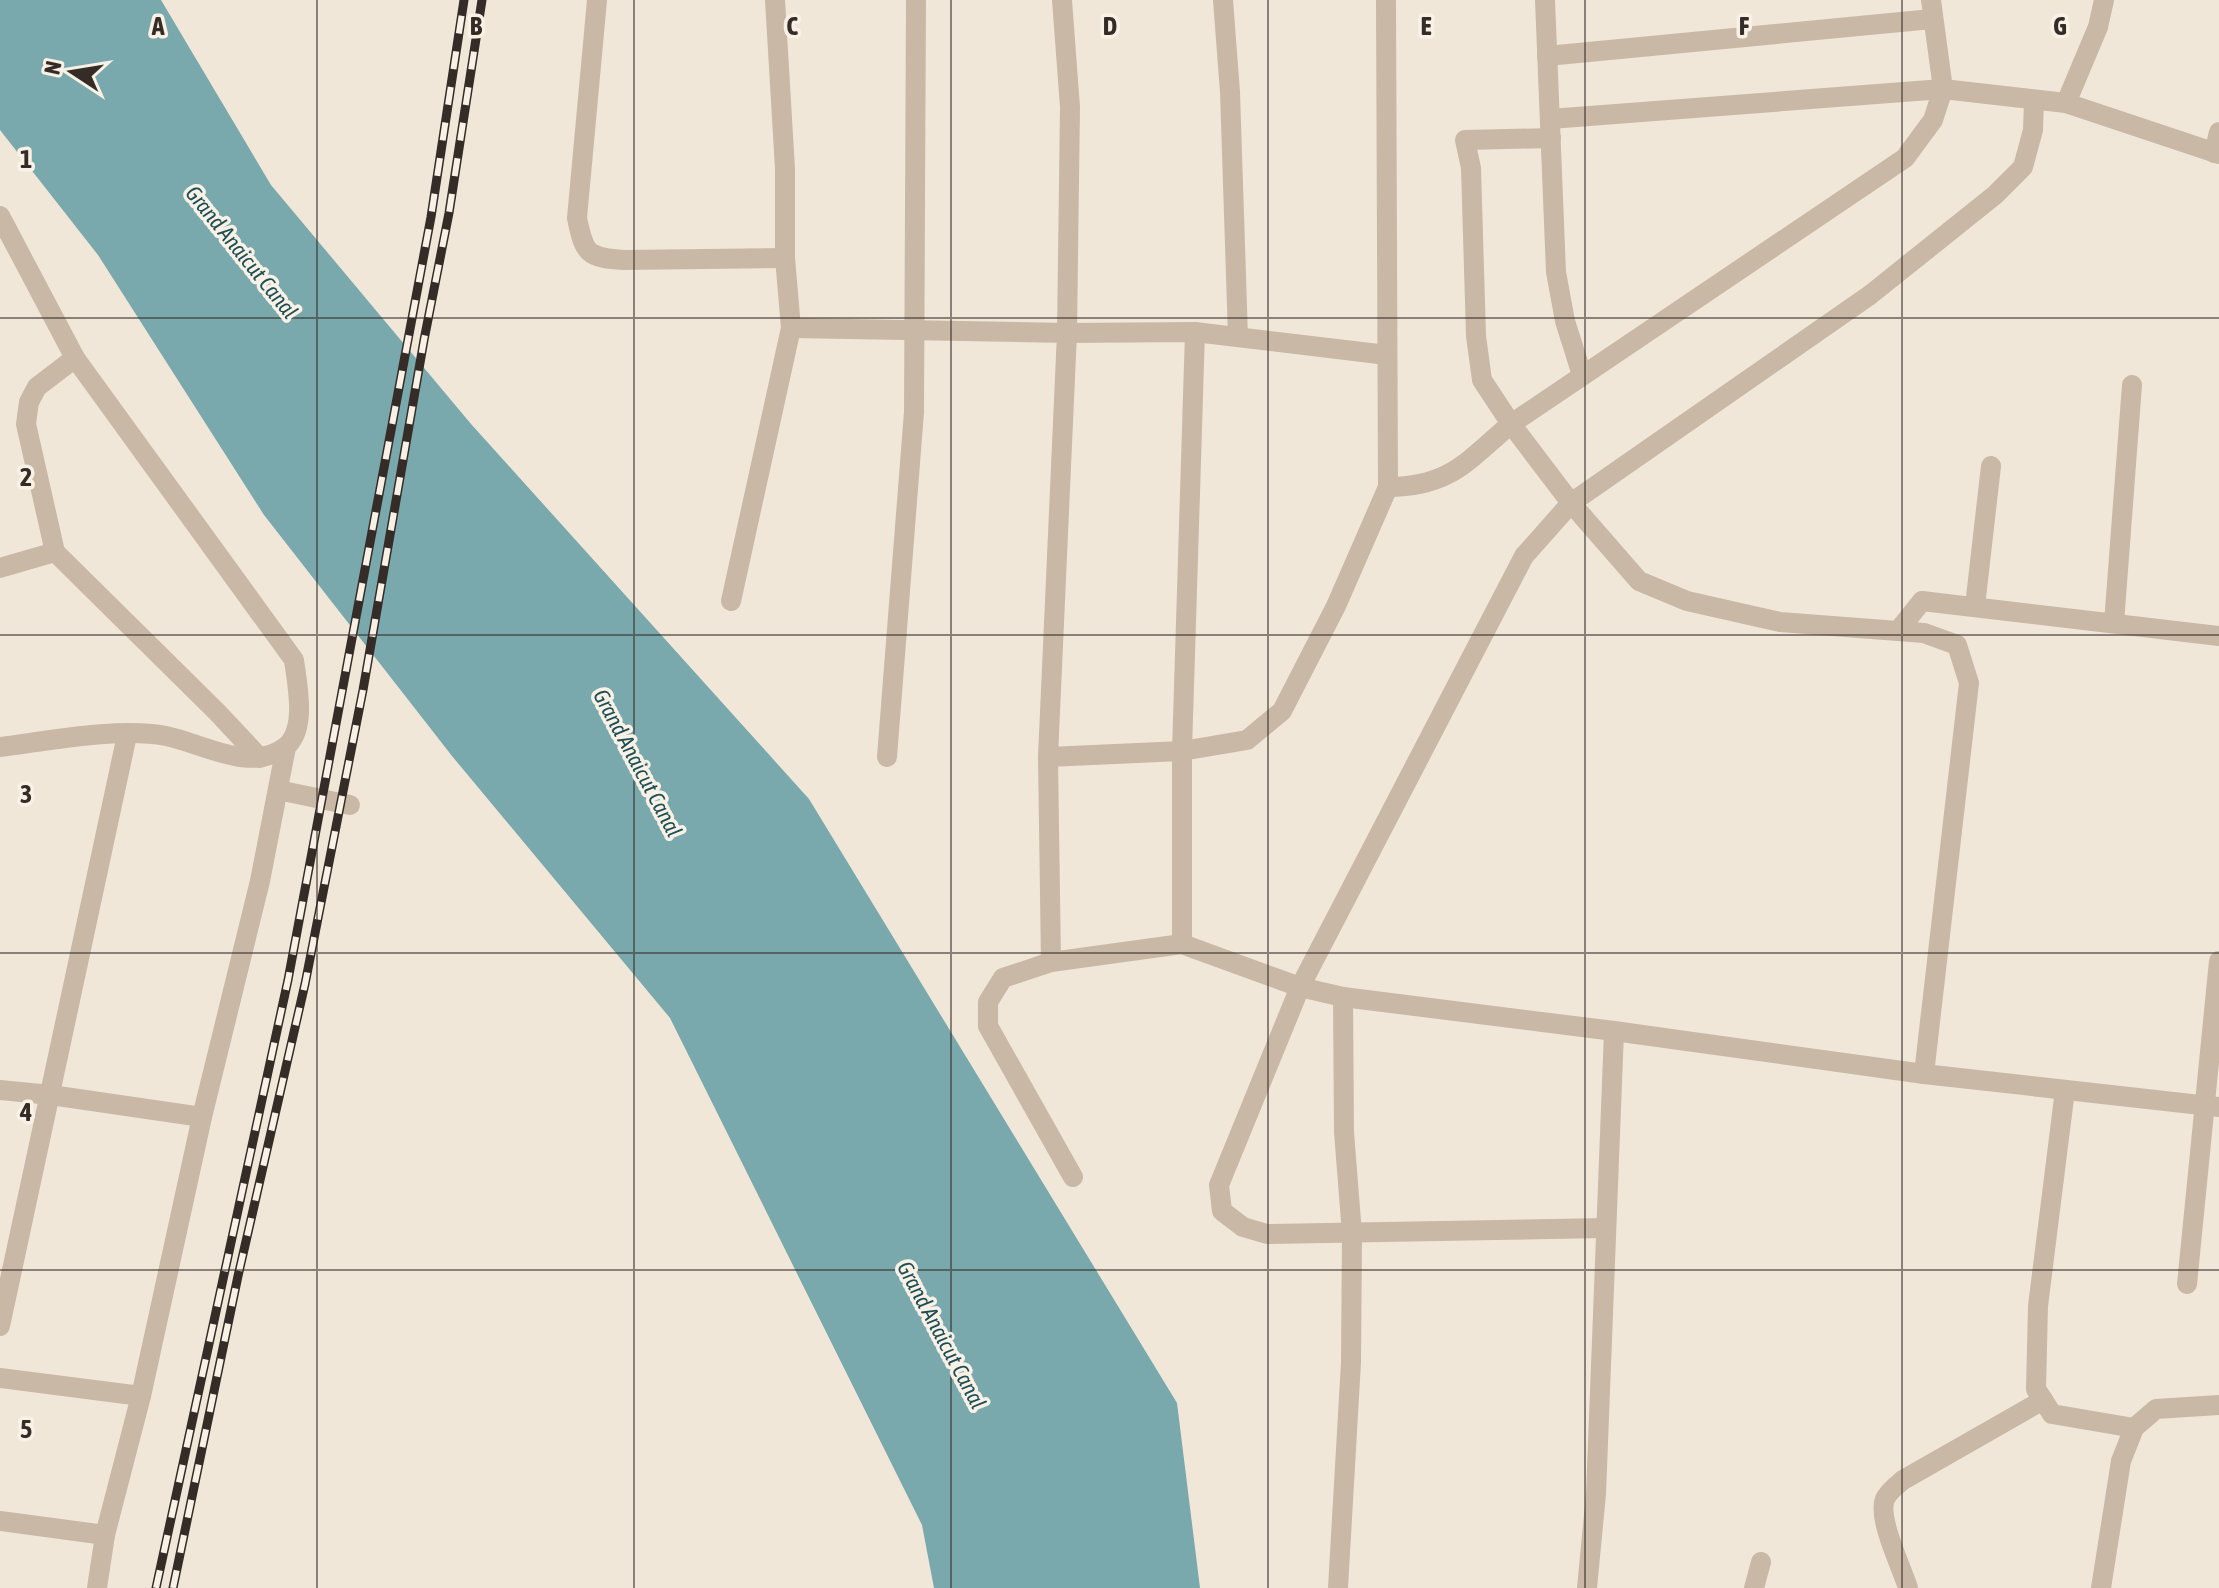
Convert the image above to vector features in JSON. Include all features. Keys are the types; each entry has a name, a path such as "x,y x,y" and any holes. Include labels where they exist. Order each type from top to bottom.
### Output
{"street":[{"path":"597,0 577,218 582,245 599,259 656,262 785,258"},
{"path":"731,601 791,328 785,258 785,169 775,0"},
{"path":"887,757 914,412 916,0"},
{"path":"1051,962 1048,757 1067,333 1070,107 1062,0"},
{"path":"1223,0 1230,92 1238,337"},
{"path":"1048,757 1182,751 1247,740 1282,711 1336,606 1388,487 1386,0"},
{"path":"1545,0 1556,272 1565,321 1582,375"},
{"path":"2066,103 2098,27 2104,0"},
{"path":"1388,487 1414,487 1451,475 1511,424 1905,158 1933,120 1943,89 1931,10 1547,56"},
{"path":"1924,1074 1969,683 1957,645 1924,633 1780,622 1687,601 1639,581 1571,503 1482,380 1476,336 1471,168 1465,140 1943,89 2066,103 2216,153 2219,132"},
{"path":"1606,1228 1267,1234 1243,1227 1222,1211 1219,1185 1300,987 1524,556 1571,503 1870,295 1995,195 2023,167 2033,130 2034,100"},
{"path":"0,216 5,236 75,358 294,660 299,698 297,728 286,747 257,895 202,1117 141,1396 105,1535 97,1588"},
{"path":"791,328 915,332 1195,332 1387,355"},
{"path":"1182,944 1182,751 1195,332"},
{"path":"75,358 37,387 29,402 26,424 55,552 260,758"},
{"path":"2114,623 2132,385"},
{"path":"1975,606 1991,466"},
{"path":"0,568 55,552"},
{"path":"1898,631 1922,601 2219,636"},
{"path":"0,747 87,735 164,735 222,753 260,758 286,747"},
{"path":"0,1326 127,735"},
{"path":"278,790 350,805"},
{"path":"1073,1177 988,1026 988,1002 1003,978 1051,962 1182,944 1300,987 1343,997 1924,1074 2212,1106"},
{"path":"2187,1284 2212,1106 2219,961"},
{"path":"1338,1588 1351,1362 1352,1234 1344,1132 1343,997"},
{"path":"1587,1588 1596,1494 1614,1031"},
{"path":"0,1090 202,1117"},
{"path":"2065,1090 2038,1306 2036,1389 2052,1414 2134,1428"},
{"path":"0,1378 141,1396"},
{"path":"1908,1588 1890,1539 1883,1508 1886,1497 1903,1480 2043,1400"},
{"path":"2101,1588 2121,1461 2134,1428 2156,1409 2219,1405"},
{"path":"0,1521 105,1535"},
{"path":"1754,1588 1761,1562"}],"water":[{"name":"Grand Anaicut Canal","path":"0,0 161,0 271,185 471,424 809,799 1177,1403 1200,1588 934,1588 922,1525 670,1018 452,756 264,515 98,255 0,130"}],"railway":[{"path":"156,1588 288,980 431,217 464,0"},
{"path":"173,1588 238,1276 305,984 363,690 449,213 482,0"}]}
